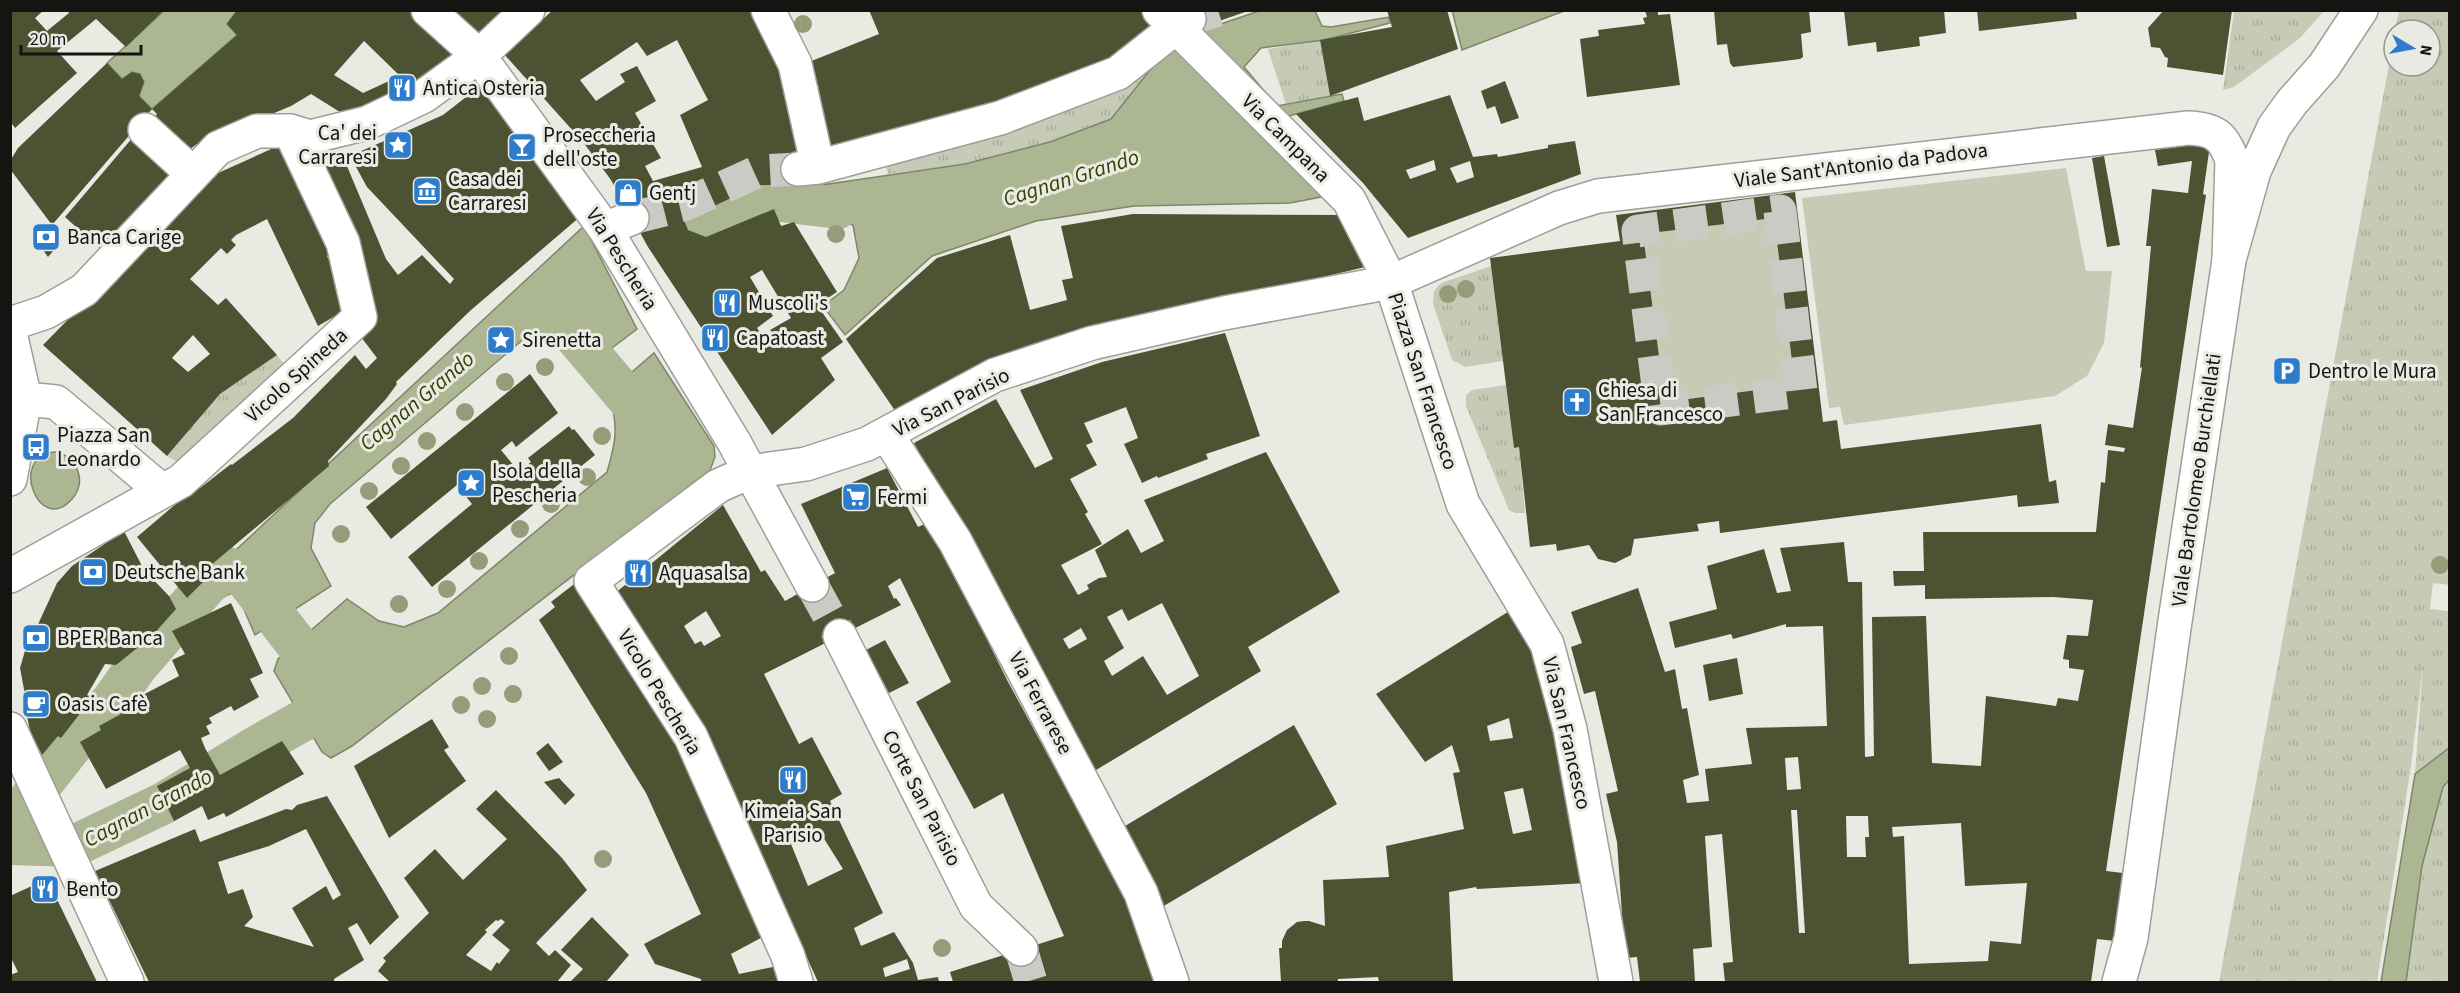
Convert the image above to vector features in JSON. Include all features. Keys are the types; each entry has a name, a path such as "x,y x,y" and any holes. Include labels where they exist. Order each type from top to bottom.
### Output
{"street":[{"name":"Via Pescheria","path":"428,10 479,56 617,231 812,585"},
{"path":"10,324 46,312 84,290 218,148 257,131 290,131 310,136 367,123 424,96 479,56 528,10"},
{"path":"768,10 795,63 808,168 1000,118 1118,73 1174,19"},
{"name":"Viale Bartolomeo Burchiellati","path":"2119,982 2131,938 2175,617 2229,260 2254,171 2274,127 2292,102 2324,66 2361,10"},
{"name":"Via Campana","path":"1174,19 1349,200 1391,282"},
{"name":"Viale Sant'Antonio da Padova","path":"1391,282 1559,208 1598,195 2188,128 2205,129 2216,134 2227,146 2232,160 2229,260"},
{"path":"145,130 193,174"},
{"name":"Vicolo Spineda","path":"161,490 181,481 360,317 343,243 290,131"},
{"name":"Piazza San Francesco","path":"1224,313 1391,282 1463,504"},
{"name":"Via San Parisio","path":"749,472 806,464 867,444 995,375 1092,343 1224,313"},
{"path":"10,333 25,399 10,479"},
{"path":"10,576 161,490 56,402 25,399"},
{"name":"Via Ferrarese","path":"886,435 955,541 1136,882 1172,982"},
{"name":"Vicolo Pescheria","path":"749,472 718,486 591,581 691,736 788,956 796,982"},
{"name":"Via San Francesco","path":"1463,504 1547,644 1570,729 1616,982"},
{"name":"Corte San Parisio","path":"840,636 976,906 1021,948"},
{"path":"10,729 127,982"},
{"path":"2131,938 2133,982"}],"green space":[{"path":"2234,10 2324,11 2300,38 2234,87 2223,90"},
{"path":"2399,11 2449,11 2450,585 2433,583 2430,609 2449,611 2449,748 2415,774 2423,666 2411,766 2377,982 2219,982 2387,78 2442,78 2442,18 2398,18"},
{"path":"1320,40 1330,96 1286,105 1268,49"},
{"path":"1166,50 1111,119 1050,142 965,164 888,174 885,161"},
{"path":"2066,168 2086,271 2112,271 2104,343 2087,376 2055,396 1844,425 1840,407 1829,408 1802,198"},
{"path":"1774,218 1795,385 1665,402 1643,234"},
{"path":"1491,266 1503,361 1465,367 1452,360 1433,304 1434,291 1441,283"},
{"path":"277,355 285,365 177,462 167,456 220,394"},
{"path":"1506,385 1514,448 1519,447 1525,513 1515,513 1509,510 1466,406 1466,395 1472,390"},
{"path":"2449,780 2449,982 2406,982 2422,866 2443,786"}],"water":[{"path":"1452,10 1564,10 1564,11 1462,50"},
{"path":"164,11 237,11 227,24 237,35 152,109 139,96 144,82 140,74 132,72 122,79 107,63"},
{"path":"1259,11 1315,11 1322,26 1331,27 1389,17 1390,23 1324,40 1261,48 1244,67 1277,106 1342,94 1344,101 1285,117 1341,175 1321,197 1290,203 1134,206 1036,221 932,256 845,335 823,306 844,290 859,258 853,225 782,209 781,191 965,164 1050,142 1111,119 1166,50 1197,32"},
{"path":"584,226 637,329 584,369 551,337 526,337 330,504 315,523 311,548 331,586 255,635 236,591 191,613 182,600"},
{"path":"654,353 714,446 715,457 710,470 352,746 331,758 322,752 274,671 278,659 347,599 379,621 404,627 438,613 607,472 615,432 609,392"},
{"path":"56,452 70,459 75,465 79,485 72,499 60,508 49,508 33,491 31,478 33,466 41,456"},
{"path":"2449,748 2449,780 2443,787 2422,866 2406,982 2381,982 2415,774"}],"building":[{"path":"10,10 44,10 35,18 47,31 69,13 67,10 164,10 126,47 96,19 57,51 77,73 15,128 10,121"},
{"path":"237,10 420,10 469,50 356,122 311,94 291,106 255,121 218,130 184,153 154,118 157,114 152,109 237,35 227,24","holes":["364,41 400,76 363,93 334,75"]},
{"path":"445,10 506,10 474,39"},
{"path":"553,10 756,10 796,102 799,185 759,185 684,220 688,230 706,237 774,209 781,226 794,222 837,292 817,305 843,342 821,358 835,380 772,435 648,247 611,180 583,142 504,54","holes":["677,40 708,100 680,115 702,167 653,181 645,166 661,158 635,113 656,101 637,66 620,74 625,82 596,101 580,80 637,42 647,56","762,270 791,318 770,330 773,333 765,340 757,328 773,316 750,277"]},
{"path":"869,10 1143,10 1158,23 1111,66 997,111 821,149 819,88 809,62 879,34"},
{"path":"1180,10 1248,10 1248,11 1196,29"},
{"path":"1387,10 1447,10 1458,49 1330,96 1320,40 1392,27"},
{"path":"1645,10 1658,10 1658,15 1670,14 1680,85 1587,97 1580,39 1599,36 1598,30 1645,24 1643,18 1647,17"},
{"path":"1714,10 1809,10 1811,32 1801,34 1803,57 1733,67 1730,63 1727,44 1717,45"},
{"path":"1844,10 1944,10 1946,33 1919,37 1920,46 1877,52 1876,42 1848,46"},
{"path":"1977,10 2076,10 2077,19 1979,31"},
{"path":"2164,10 2232,10 2223,75 2167,67 2168,58 2160,48 2151,47 2148,28"},
{"path":"107,63 122,79 132,72 140,74 144,82 139,96 152,109 52,225 10,169 10,161 18,148"},
{"path":"1505,81 1519,118 1501,124 1495,106 1487,109 1481,91"},
{"path":"484,83 588,210 471,310 396,382 397,384 386,399 328,461 329,466 198,576 203,582 187,598 137,537 197,486 200,488 293,418 355,355 366,369 377,358 358,333 317,170 344,159 386,259 398,275 422,255 450,284 454,279 367,187 350,156 443,115"},
{"path":"1450,95 1473,157 1497,154 1498,157 1575,141 1581,174 1408,238 1363,183 1296,114 1358,97 1364,121","holes":["1434,160 1436,170 1410,179 1406,170","1470,161 1474,177 1457,183 1450,168"]},
{"path":"134,136 174,174 104,252 65,217"},
{"path":"289,141 341,250 327,256 335,272 332,274 349,310 318,326 267,219 236,235 231,240 236,245 227,254 221,248 190,279 218,305 226,298 277,355 220,394 167,456 43,345 207,178","holes":["193,335 210,354 188,372 172,358"]},
{"path":"2208,143 2210,145 2203,194 2206,195 2106,871 2123,873 2115,941 2097,939 2091,982 1725,982 1723,963 1733,962 1722,834 1705,836 1712,947 1693,949 1695,982 1640,982 1637,957 1625,958 1617,842 1606,794 1618,791 1595,691 1584,694 1571,647 1582,643 1571,612 1638,588 1665,672 1675,669 1682,709 1687,708 1699,775 1683,780 1687,803 1709,801 1705,769 1752,764 1746,728 1827,726 1823,626 1786,627 1786,624 1733,639 1731,634 1675,648 1669,622 1717,609 1707,566 1764,549 1777,593 1791,591 1780,548 1844,542 1848,582 1862,582 1865,757 1874,756 1872,617 1926,616 1932,763 1981,766 1986,696 2056,706 2058,698 2078,701 2084,670 2069,668 2069,660 2063,659 2067,635 2088,636 2093,600 2053,597 1925,599 1925,585 1894,586 1893,571 1924,571 1923,532 2096,532 2101,482 2105,483 2108,450 2124,452 2125,448 2105,445 2108,424 2133,428 2142,367 2140,368 2151,246 2146,246 2152,189 2188,193 2192,161 2158,166 2155,150","holes":["1798,757 1801,789 1787,790 1785,758","1791,810 1797,810 1805,933 1799,933","1846,816 1868,816 1869,837 1865,837 1866,857 1847,857","1961,823 1965,886 2027,883 2021,944 1990,941 1988,961 1909,964 1904,836 1893,837 1892,827"]},
{"path":"2104,156 2120,245 2107,247 2092,158"},
{"path":"1795,192 1823,422 1837,420 1841,449 2041,424 2049,482 2056,480 2059,503 2018,507 2017,495 1720,533 1719,521 1697,524 1699,531 1634,539 1631,555 1615,563 1598,559 1589,545 1557,551 1556,544 1530,547 1519,447 1514,448 1490,258 1620,241 1616,215","holes":["1774,218 1795,385 1665,402 1643,234"]},
{"path":"1133,214 1342,215 1365,267 1084,334 900,418 846,339 937,258 1010,235 1030,310 1067,300 1062,280 1073,278 1061,226"},
{"path":"45,224 55,231 59,244 48,257 43,250 42,236"},
{"path":"1225,333 1260,436 1206,454 1208,459 1142,483 1124,444 1138,438 1126,407 1084,423 1093,442 1086,445 1097,465 1070,479 1088,512 1085,514 1102,544 1061,565 1078,595 1089,589 1087,585 1099,578 1107,577 1095,550 1128,529 1141,553 1164,541 1144,500 1266,452 1340,592 1248,647 1261,671 1091,773 914,443 996,399 1035,468 1053,459 1020,390 1102,362","holes":["1162,603 1199,676 1167,695 1143,656 1112,676 1104,661 1124,648 1107,617 1122,609 1128,621","1081,628 1087,639 1069,649 1063,639"]},
{"path":"530,374 558,413 516,447 512,441 501,450 519,472 531,462 528,458 569,426 595,455 432,587 408,557 472,504 457,485 391,539 366,507"},
{"path":"887,468 918,527 929,522 1007,680 1151,945 1162,982 953,982 950,972 1064,936 1003,793 974,809 916,702 951,682 900,578 888,586 894,599 896,598 901,605 764,674 799,744 812,737 842,794 830,801 883,913 854,928 861,946 894,932 913,963 918,980 938,977 939,982 818,982 723,773 614,594 723,505 761,572 765,570 785,601 835,573 801,504","holes":["706,611 721,636 704,646 701,641 695,644 684,626","818,829 843,869 808,886 791,844","907,959 910,969 885,977 883,968"]},
{"path":"124,531 144,570 169,596 176,609 151,637 116,665 105,664 87,695 92,698 61,738 58,736 42,755 30,731 25,706 27,705 20,668 27,644 57,583 72,566"},
{"path":"578,581 692,764 770,933 731,954 739,974 787,964 792,982 701,982 701,979 655,964 644,944 701,914 646,793 539,620 555,607 551,602"},
{"path":"231,603 263,673 250,679 259,697 234,711 231,706 209,718 212,723 206,726 210,734 201,738 205,748 220,775 282,741 304,774 226,817 224,813 208,820 202,806 174,821 157,786 190,768 180,750 106,789 80,742 101,730 99,726 121,714 118,708 179,676 172,660 185,654 172,631"},
{"path":"1519,605 1549,677 1587,883 1477,889 1476,887 1449,892 1453,982 1379,982 1378,977 1338,979 1338,982 1281,982 1279,948 1282,948 1282,941 1287,930 1297,922 1304,921 1325,926 1323,880 1389,877 1386,846 1464,829 1453,773 1460,772 1452,745 1425,762 1376,694","holes":["1509,718 1513,738 1490,741 1487,726","1523,788 1532,830 1513,834 1504,792"]},
{"path":"885,640 909,683 889,693 866,650"},
{"path":"1737,658 1743,694 1709,701 1703,665"},
{"path":"432,719 449,747 444,750 466,781 389,838 354,766"},
{"path":"1294,725 1337,804 1162,907 1120,829"},
{"path":"548,743 563,762 549,771 536,753"},
{"path":"559,778 575,795 565,805 544,782"},
{"path":"496,790 562,858 587,890 536,943 549,956 555,950 571,965 557,982 390,982 378,971 386,961 383,958 429,913 404,878 435,849 463,880 507,839 476,809","holes":["501,919 505,922 492,935 510,950 491,971 466,955 487,932 485,930 496,920"]},
{"path":"327,796 399,917 370,945 357,923 348,928 364,960 334,979 334,982 149,982 95,871 195,829 200,842 286,809 292,810 297,805","holes":["306,829 341,895 333,900 326,886 292,908 314,947 244,926 253,917 243,889 228,894 218,862 269,846"]},
{"path":"47,879 97,982 10,982 10,975 18,972 10,956 10,896"},
{"path":"592,917 629,955 606,982 570,982 583,969 561,950"}],"waterway":[{"path":"698,229 748,205 773,200 838,208"},
{"name":"Cagnan Grando","path":"558,316 641,414"},
{"name":"Cagnan Grando","path":"10,824 85,729 112,701 137,666 207,585 228,568"},
{"name":"Cagnan Grando","path":"242,574 331,688"},
{"name":"Cagnan Grando","path":"10,844 74,846 164,803 339,700"}],"tunnel":[{"path":"1189,19 1218,10"},
{"path":"632,218 684,205 759,171 798,169"},
{"path":"1780,211 1801,391 1661,409 1638,231 1780,211"},
{"path":"812,585 840,636"},
{"path":"1021,949 1031,982"}],"place":[{"name":"Antica Osteria","path":"402,88"},
{"name":"Ca' dei Carraresi","path":"398,145"},
{"name":"Proseccheria dell'oste","path":"522,147"},
{"name":"Casa dei Carraresi","path":"427,191"},
{"name":"Gentj","path":"628,193"},
{"name":"Banca Carige","path":"46,237"},
{"name":"Muscoli's","path":"727,303"},
{"name":"Capatoast","path":"715,338"},
{"name":"Sirenetta","path":"501,340"},
{"name":"Dentro le Mura","path":"2287,371"},
{"name":"Chiesa di San Francesco","path":"1577,402"},
{"name":"Piazza San Leonardo","path":"36,447"},
{"name":"Isola della Pescheria","path":"471,483"},
{"name":"Fermi","path":"856,497"},
{"name":"Deutsche Bank","path":"93,572"},
{"name":"Aquasalsa","path":"638,573"},
{"name":"BPER Banca","path":"36,638"},
{"name":"Oasis Cafè","path":"36,704"},
{"name":"Kimeia San Parisio","path":"793,780"},
{"name":"Bento","path":"45,889"}]}
